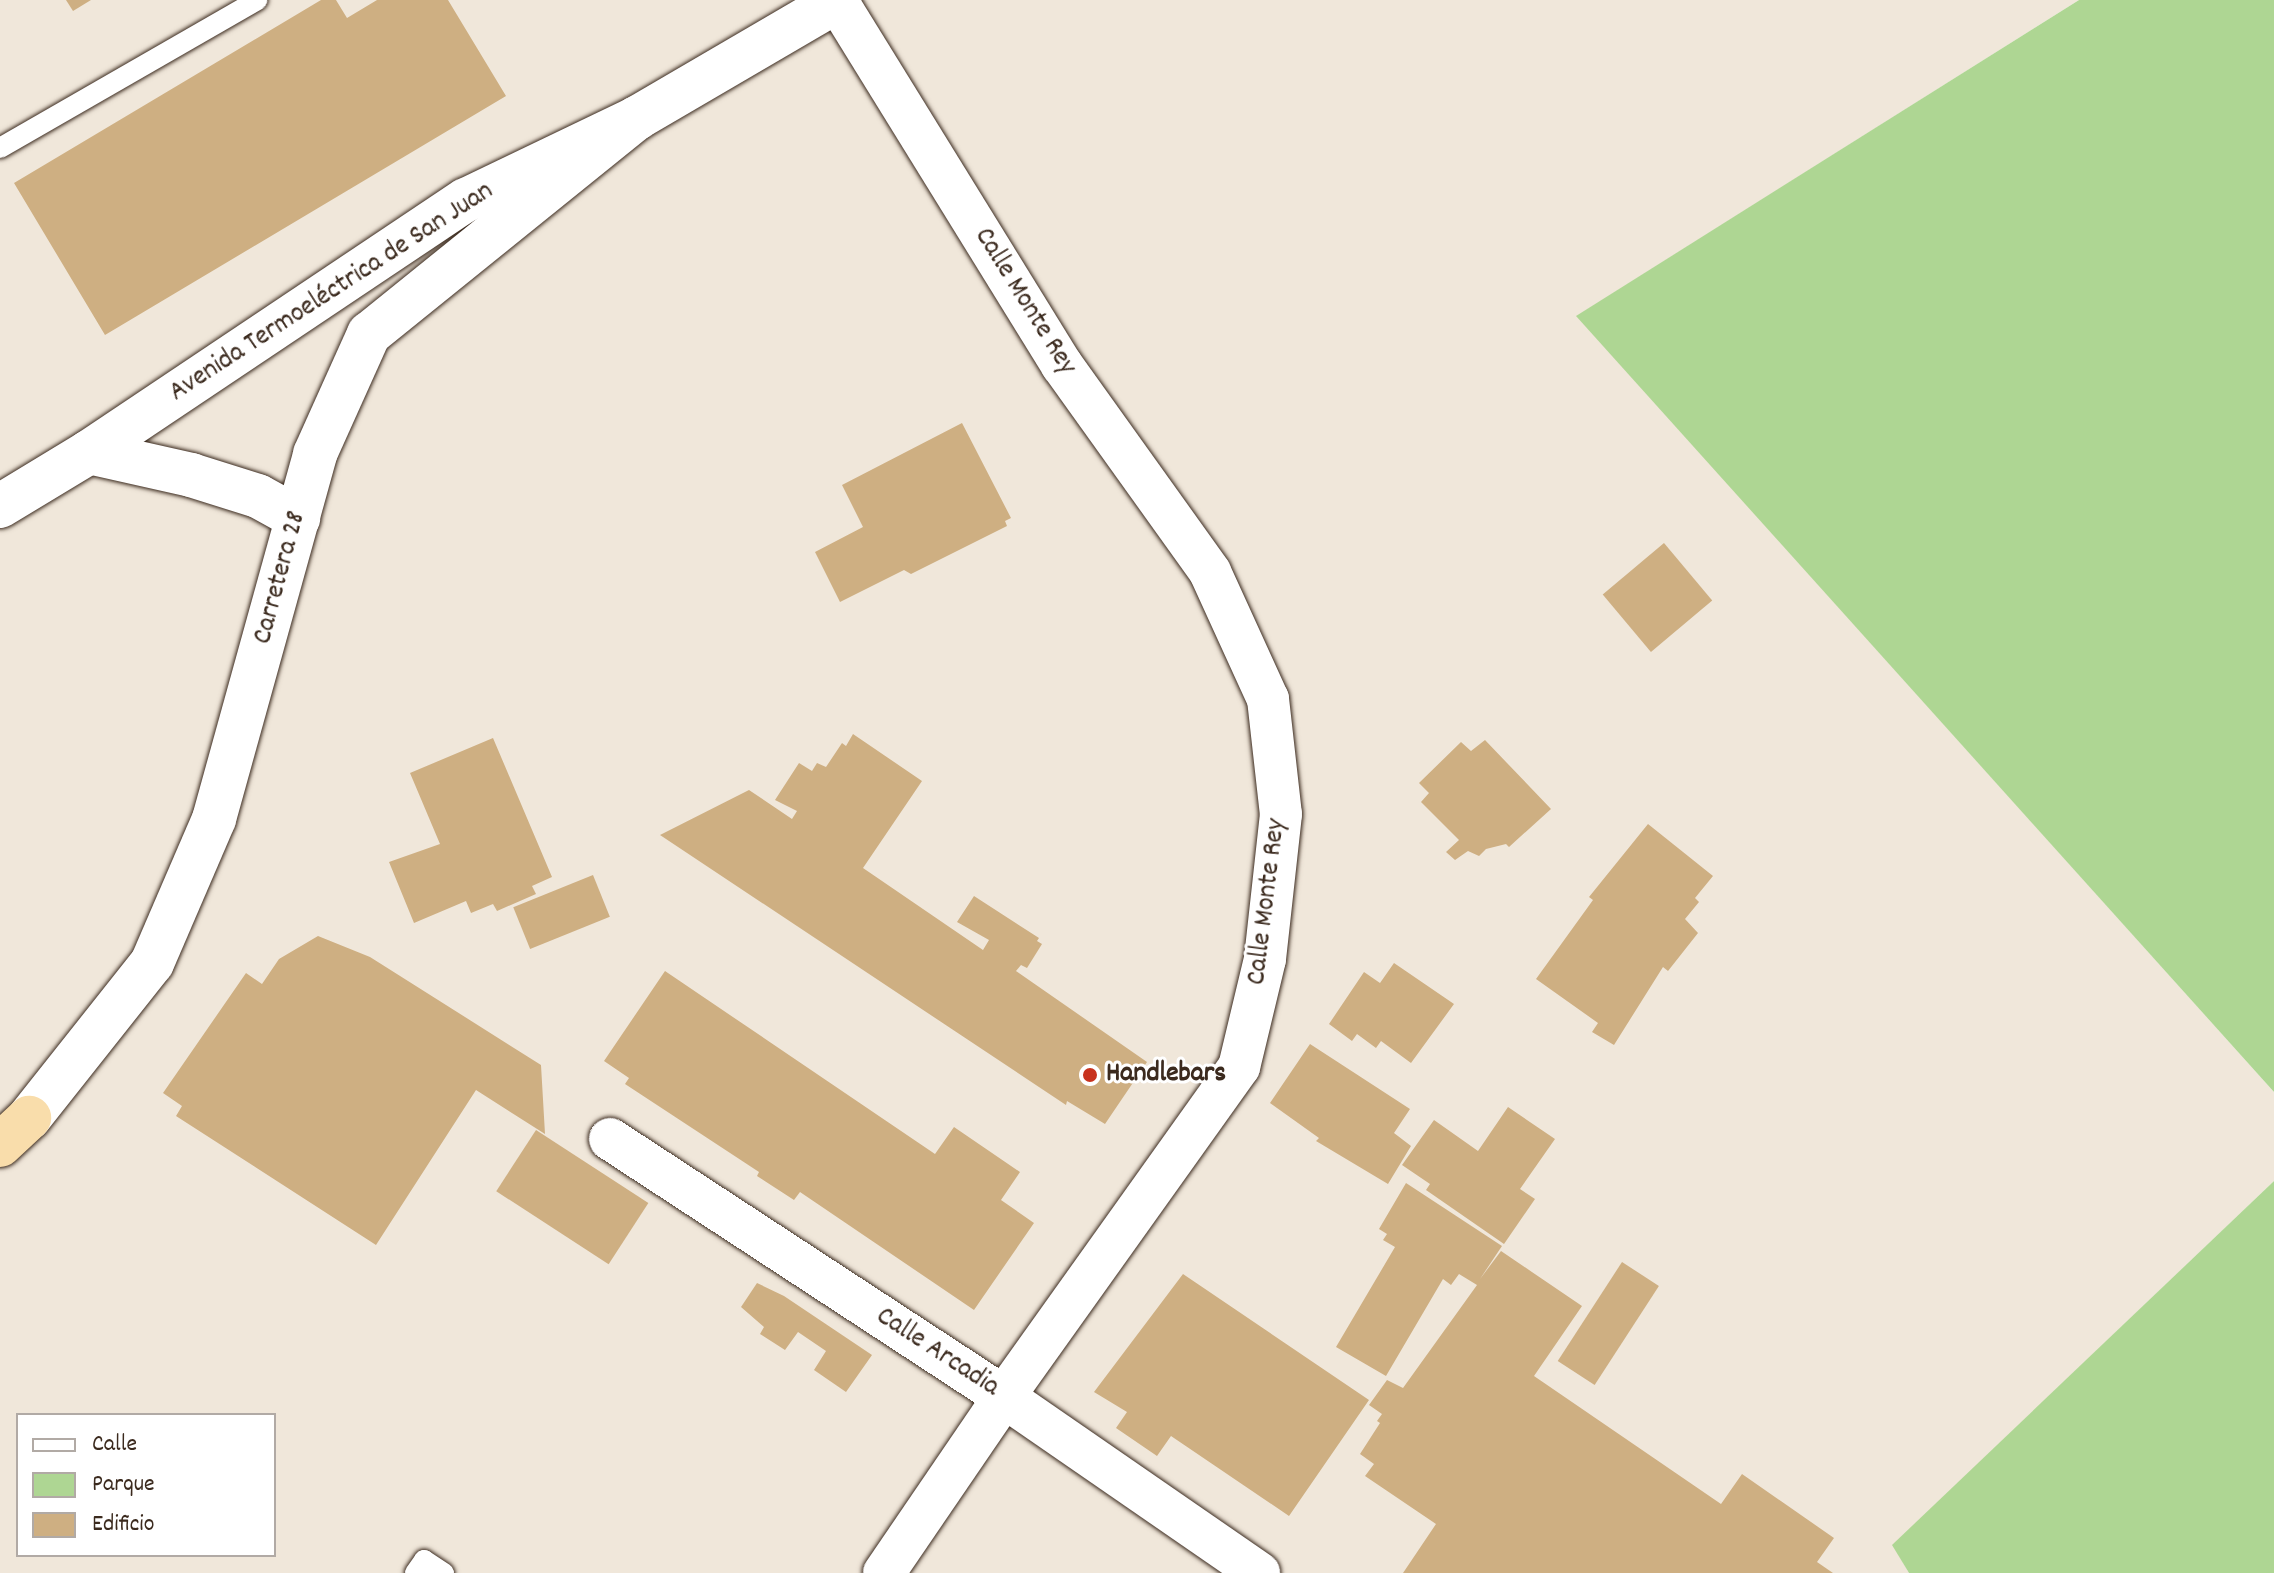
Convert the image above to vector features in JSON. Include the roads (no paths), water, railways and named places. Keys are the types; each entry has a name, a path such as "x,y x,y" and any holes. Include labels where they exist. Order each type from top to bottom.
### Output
{"street":[{"name":"Avenida Termoeléctrica de San Juan","path":"0,506 89,452 466,200 637,118 838,0"},
{"name":"Calle Monte Rey","path":"838,0 1062,365 1210,572 1268,699 1281,814 1265,959 1239,1067 1004,1397 884,1573"},
{"name":"Carretera 28","path":"14,1132 152,963 214,819 315,454 369,334 637,118"},
{"path":"89,452 191,475 258,496 298,518"},
{"name":"Calle Arcadia","path":"610,1139 1004,1397 1259,1573"}],"lane":[{"path":"0,148 257,0"},
{"path":"415,1573 424,1560 444,1573"}],"place":[{"name":"Handlebars","path":"1090,1075"}]}
